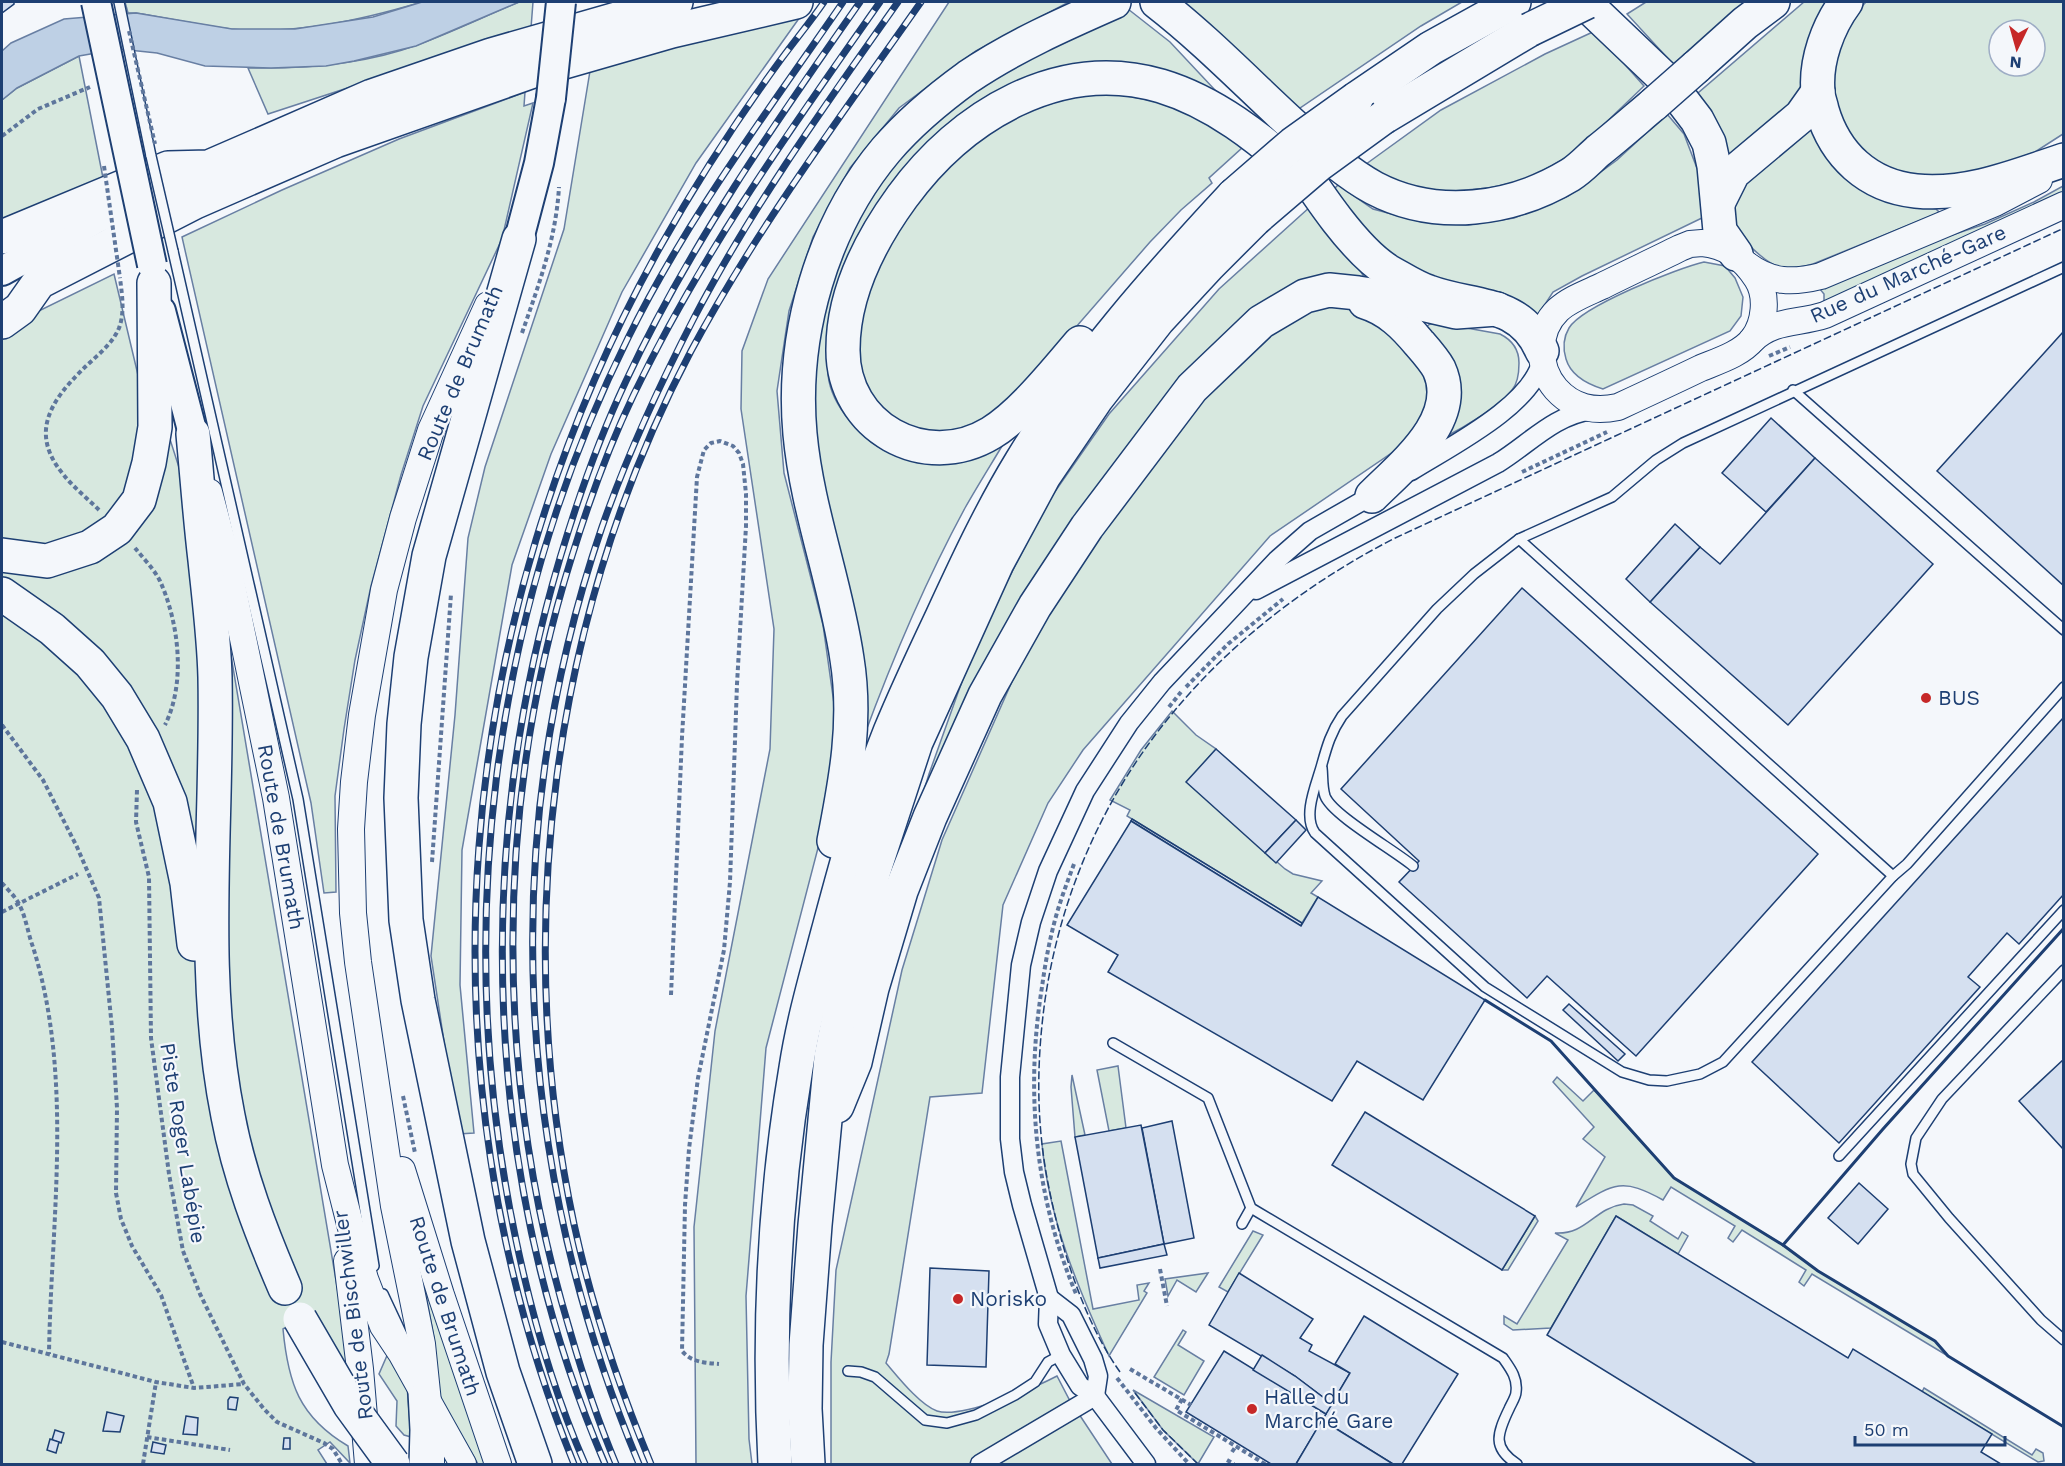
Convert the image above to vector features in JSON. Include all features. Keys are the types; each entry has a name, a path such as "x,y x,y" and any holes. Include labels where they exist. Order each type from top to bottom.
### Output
{"highway":[{"path":"2,237 168,168 209,166 372,96 490,55 676,2"},
{"path":"2,322 20,309 39,282 195,202 335,141 533,71 672,31 796,2"},
{"path":"806,1018 813,945 848,771 852,713 848,659 805,469 800,435 798,399 800,362 811,302 833,237 851,202 886,150 914,121 970,76 1033,39 1114,2"},
{"path":"1157,2 1193,30 1237,74 1324,153 1357,178 1399,198 1438,207 1466,209 1514,201 1571,174 1696,68 1745,23 1773,2"},
{"path":"775,1464 771,1357 783,1159 796,1068 806,1018 862,813 886,743 971,553 1021,461 1074,384 1140,298 1234,195 1293,144 1431,48 1515,13 1585,2 1668,82 1697,120 1709,143 1714,166 1720,231 1740,258"},
{"path":"1605,2 1634,48"},
{"path":"1846,2 1827,34 1821,55 1818,92 1828,129 1841,152 1861,171 1883,183 1914,191 1936,192 1978,188 2064,160"},
{"path":"808,1464 806,1345 831,1057 840,1006 853,946 874,870 916,742 997,563 1044,476 1097,398 1158,320 1209,265 1255,219 1318,165 1384,117 1515,13"},
{"path":"1237,74 1314,188 1362,249 1387,270 1428,292 1497,309 1517,318 1527,326 1538,341 1542,356"},
{"path":"1140,298 1106,313 1019,410 992,432 954,446 934,448 894,437 878,427 865,414 854,399 846,381 842,348 849,305 856,280 890,213 924,170 944,150 986,116 1031,92 1072,80 1098,78 1122,79 1163,87 1209,107 1233,122 1268,147 1314,188"},
{"path":"1718,203 1733,172 1801,116 1818,92"},
{"path":"519,239 429,556 411,657 404,724 401,798 406,920 420,1011 468,1241 502,1372 535,1464"},
{"path":"2,555 47,561 90,547 117,529 139,500 149,463 155,427 160,266"},
{"path":"823,1142 855,1062 872,988 901,891 985,695 1035,606 1087,527 1192,388 1261,322 1305,296 1329,290 1358,292 1456,312 1497,309"},
{"path":"1329,290 1371,303 1400,321 1439,369 1444,392 1443,406 1430,435 1372,496"},
{"path":"193,434 213,620 215,667 212,922 219,1058 228,1116 239,1163 254,1210 285,1288"},
{"path":"2,594 52,628 90,663 117,696 143,739 170,802 186,883 207,1070 216,1119 229,1165 300,1319 350,1405 393,1464"}],"main road":[{"name":"Route de Brumath","path":"421,1383 422,1344 394,1206 358,962 351,873 354,782 372,650 387,580 431,430 519,239 539,164 551,98 561,2"},
{"name":"Route de Brumath","path":"112,3 193,434 226,556 276,798 335,1165 375,1310 421,1383 463,1464"},
{"path":"2,271 96,219 209,166"},
{"path":"1594,410 1583,408 1565,397 1550,380 1542,356 1544,333 1552,316 1559,309 1580,297 1690,244 1713,244 1740,258 1763,276 1776,280 1803,280 1821,276 1995,203 2064,167"},
{"name":"Rue du Marché-Gare","path":"1594,410 1618,407 1733,354 1766,328 1825,315 2064,205"},
{"path":"1740,258 1760,284 1763,295 1762,320 1752,340"},
{"path":"2,304 39,282"},
{"name":"Route de Brumath","path":"375,1077 441,1295 498,1464"},
{"name":"Route de Bischwiller","path":"335,1165 360,1369 368,1464"},
{"path":"421,1383 431,1464"}],"street":[{"path":"1146,1464 1095,1396 1080,1386 1061,1355 1048,1324 1049,1298 1014,1172 1010,1139 1012,1038 1021,965 1031,922 1048,871 1085,791 1129,723 1162,682 1277,560 1310,531 1372,496 1472,433 1514,403 1531,386 1537,376 1542,356"},
{"path":"1244,597 1498,463 1562,418 1594,410"},
{"path":"1049,1298 1071,1315 1093,1359 1098,1376 1095,1396"},
{"path":"980,1464 1095,1396"}],"lane":[{"path":"112,3 134,71 154,153 160,266 298,799 372,1260 421,1383 472,1464"},
{"path":"2064,267 1793,390 1668,451 1612,496 1597,505 1519,540 1458,587 1342,716 1328,739 1313,789 1310,820 1315,833 1485,987 1622,1072 1649,1080 1667,1081 1685,1078 1706,1072 1723,1062 1893,876 1907,864 2064,687"},
{"path":"1793,390 2064,630"},
{"path":"1519,540 1893,876"},
{"path":"1322,765 1324,794 1331,804 1346,818 1413,866"},
{"path":"1839,1156 2064,910"},
{"path":"2064,970 1942,1099 1916,1138 1911,1164 1913,1174 1949,1218 2041,1320 2064,1340"},
{"path":"1113,1043 1208,1098 1251,1208 1503,1358 1515,1377 1516,1393 1501,1424 1498,1445 1503,1454 1517,1464"},
{"path":"1242,1224 1251,1208"},
{"path":"412,1290 406,1341 421,1383 415,1430 414,1464"},
{"path":"848,1371 861,1372 875,1377 925,1420 947,1423 976,1415 1015,1395 1035,1382 1048,1362 1061,1355"}],"path":[{"path":"128,24 154,153"},
{"path":"2,136 38,109 91,86"},
{"path":"104,166 123,315 112,341 64,388 53,404 48,416 46,432 53,459 62,474 106,517"},
{"name":"Route de Brumath","path":"518,343 554,232 560,184"},
{"path":"671,995 682,737 697,477 704,450 711,443 720,441 733,446 739,453 743,465 746,526 737,684 730,882 724,950 698,1078 688,1149 682,1351 688,1358 718,1364"},
{"path":"134,546 159,580 174,620 177,670 173,709 163,730"},
{"path":"431,865 452,585"},
{"path":"2,725 43,780 77,847 99,898 112,1028 117,1108 116,1193 120,1220 132,1246 161,1295 194,1388"},
{"name":"Piste Roger Labépie","path":"138,786 135,796 136,822 149,877 151,1038 169,1174 183,1251 200,1294 244,1384 277,1422 324,1443 333,1449 342,1464"},
{"path":"2,912 78,874"},
{"path":"2,883 19,903 40,971 52,1040 56,1106 56,1197 49,1354"},
{"path":"1160,1269 1167,1306"},
{"path":"2,1342 156,1382 194,1388 244,1384"},
{"path":"1130,1369 1191,1405"},
{"path":"143,1464 156,1382"},
{"path":"1119,1383 1189,1464"},
{"path":"1182,1399 1176,1410 1265,1463"},
{"path":"147,1437 230,1450"},
{"path":"1232,1452 1236,1446"},
{"path":"1227,1460 1234,1464"}],"shaded area":[{"path":"125,2 422,2 328,25 255,30 207,26 128,13"},
{"path":"519,2 533,2 531,28 268,114 248,68 290,68 333,64 397,52"},
{"path":"949,2 1069,2 976,51 899,108 850,168 813,237 789,311 777,391 784,473 823,625 836,718 831,798 766,1048 746,1296 749,1439 752,1464 696,1464 694,1227 715,1031 770,749 774,629 741,409 742,351 768,279"},
{"path":"1183,2 1462,2 1421,26 1297,110"},
{"path":"1646,2 1752,2 1707,35 1673,64 1627,14"},
{"path":"1804,2 1831,2 1797,107 1730,163 1715,124 1698,93"},
{"path":"1866,2 2063,2 2063,134 2035,152 1965,178 1925,180 1886,168 1852,143 1834,108 1832,67 1846,23"},
{"path":"1128,9 1170,42 1230,106 1162,76 968,113 829,335 828,370 832,392 845,415 863,435 884,450 901,455 1005,441 965,508 936,564 897,651 863,739 805,442 830,256 918,124 1085,25"},
{"path":"800,17 696,163 622,292 551,454 512,565 462,850 460,985 474,1133 458,1134 431,956 455,715 468,538 485,467 564,229 590,71 711,35"},
{"path":"1595,31 1644,86 1573,154 1526,180 1489,188 1442,192 1401,185 1362,167 1441,110 1545,54"},
{"path":"79,56 104,183 2,246 2,100 17,88"},
{"path":"1093,90 1183,106 1243,147 1209,178 1212,183 1181,210 1150,242 1015,397 971,431 953,437 897,428 854,373 865,289 922,187 997,121"},
{"path":"525,92 524,106 533,103 502,239 423,406 401,475 371,586 355,660 335,796 336,892 324,893 311,803 182,237 399,139"},
{"path":"1667,114 1684,134 1698,171 1704,217 1553,292 1536,318 1412,271 1373,246 1331,192 1338,185 1373,209 1422,222 1468,225 1514,218 1568,196 1617,160"},
{"path":"1809,122 1917,206 1936,209 1939,212 1813,264 1784,268 1774,265 1744,240 1733,225 1731,208 1734,191"},
{"path":"2063,186 2063,193 1824,303 1824,294 1819,288 1844,280 1937,240 1985,224"},
{"path":"1311,206 1351,254 1365,279 1334,277 1170,399 906,849 929,774 975,645 1047,503 1109,414 1219,289"},
{"path":"1704,262 1725,266 1735,278 1743,297 1741,316 1730,331 1603,389 1591,385 1576,375 1568,365 1564,344 1569,328 1577,319 1632,289"},
{"path":"114,274 142,392 168,433 222,602 350,1364 339,1365 310,1313 283,1329 285,1348 288,1366 299,1397 318,1423 348,1446 350,1463 330,1442 318,1450 327,1464 2,1464 2,329"},
{"path":"1323,304 1354,305 1382,317 1429,372 1433,395 1415,437 1270,536 1083,750 1048,803 1003,905 982,1093 930,1097 886,1363 930,1408 948,1412 979,1407 1032,1388 1057,1376 1069,1399 1112,1464 831,1464 831,1362 836,1270 902,970 942,840 1029,643 1132,486 1210,384 1269,328"},
{"path":"1439,323 1500,334 1514,346 1518,353 1519,363 1517,381 1507,396 1480,417 1443,438 1426,327"},
{"path":"1172,711 1196,735 1216,749 1187,782 1285,869 1293,874 1322,881 1311,893 1318,897 1302,923 1127,816 1130,810 1110,800 1141,750"},
{"path":"1118,1066 1126,1128 1109,1131 1097,1070"},
{"path":"1072,1075 1085,1135 1075,1137 1071,1087"},
{"path":"1557,1077 1583,1101 1594,1090 1674,1178 1783,1245 1818,1271 1935,1341 1948,1356 1812,1274 1804,1286 1799,1282 1806,1270 1742,1230 1733,1242 1728,1238 1735,1226 1671,1187 1663,1200 1637,1188 1618,1186 1599,1193 1576,1207 1605,1157 1583,1139 1594,1127 1553,1082"},
{"path":"1061,1141 1093,1309 1139,1300 1137,1285 1149,1283 1144,1291 1147,1293 1109,1356 1076,1279 1051,1200 1042,1144"},
{"path":"1624,1204 1633,1205 1653,1216 1650,1221 1678,1239 1682,1232 1688,1236 1678,1254 1616,1216 1551,1328 1513,1330 1504,1324 1504,1316 1517,1324 1568,1240 1555,1233 1575,1230 1605,1210"},
{"path":"1535,1216 1538,1221 1508,1270 1502,1270"},
{"path":"1253,1231 1263,1235 1228,1292 1219,1287"},
{"path":"420,1262 490,1464 478,1464 440,1398 434,1338"},
{"path":"1208,1273 1196,1292 1177,1280 1168,1296 1165,1279"},
{"path":"1183,1330 1186,1332 1178,1345 1204,1361 1184,1395 1154,1377"},
{"path":"389,1351 407,1386 411,1437 404,1435 396,1426 397,1401 379,1374"},
{"path":"1924,1388 2032,1455 2036,1449 2043,1453 2044,1461 2038,1462 1922,1392"},
{"path":"1133,1390 1214,1437 1198,1464 1163,1430"}],"water":[{"path":"422,2 519,2 416,46 326,66 271,68 205,66 157,53 119,49 79,56 17,88 2,100 2,51 11,43 64,19 136,13 232,29 295,29 373,17"}],"building":[{"path":"2,2 14,2 14,4 2,13"},
{"path":"2064,331 2064,586 1937,471"},
{"path":"1771,418 1815,458 1766,512 1722,473"},
{"path":"1815,458 1933,564 1788,725 1650,602 1700,547 1720,564"},
{"path":"1675,524 1700,547 1650,602 1626,579"},
{"path":"1522,588 1818,854 1636,1056 1547,976 1527,998 1399,882 1419,861 1341,789"},
{"path":"2064,717 2064,894 2019,944 2007,933 1968,977 1980,987 1839,1143 1752,1062"},
{"path":"1216,749 1296,820 1265,853 1186,782"},
{"path":"1132,819 1302,923 1301,926 1131,821"},
{"path":"1296,820 1306,830 1276,863 1265,853"},
{"path":"1131,821 1301,926 1318,897 1485,1000 1423,1100 1357,1061 1332,1101 1108,972 1118,955 1067,925"},
{"path":"1569,1004 1625,1054 1618,1061 1563,1010"},
{"path":"2064,1059 2064,1150 2019,1101"},
{"path":"1365,1112 1535,1216 1502,1270 1332,1165"},
{"path":"1172,1121 1194,1238 1164,1244 1142,1128"},
{"path":"1141,1125 1164,1244 1098,1258 1075,1137"},
{"path":"1859,1183 1888,1209 1858,1244 1828,1218"},
{"path":"1616,1216 1848,1358 1853,1349 1992,1434 1981,1452 2001,1464 1756,1464 1547,1335"},
{"path":"1164,1244 1167,1255 1100,1268 1098,1258"},
{"name":"Norisko","path":"930,1268 989,1271 986,1367 927,1365"},
{"path":"1239,1273 1313,1319 1300,1338 1312,1345 1309,1351 1350,1373 1332,1404 1295,1376 1209,1325"},
{"path":"1364,1316 1458,1374 1402,1464 1393,1464 1322,1420 1350,1373 1335,1364"},
{"name":"Halle du Marché Gare","path":"1224,1351 1326,1414 1296,1464 1271,1464 1186,1412"},
{"path":"1262,1355 1332,1404 1326,1414 1253,1370"},
{"path":"230,1397 238,1398 236,1410 228,1409"},
{"path":"107,1412 124,1416 120,1432 103,1431"},
{"path":"186,1416 198,1418 197,1435 183,1434"},
{"path":"1322,1420 1393,1464 1296,1464"},
{"path":"55,1430 64,1433 61,1443 52,1440"},
{"path":"284,1438 290,1438 290,1449 283,1449"},
{"path":"50,1439 59,1442 56,1453 47,1450"},
{"path":"153,1442 166,1445 164,1454 151,1452"}],"railway":[{"path":"574,1464 523,1313 491,1159 476,1004 479,848 499,692 536,540 589,392 659,249 688,200 749,104 824,2"},
{"path":"585,1464 554,1382 529,1297 516,1240 497,1126 487,1010 487,895 496,780 515,666 543,554 581,444 628,338 676,250 702,208 843,2"},
{"path":"605,1464 564,1355 534,1244 514,1130 504,1015 503,900 513,784 532,670 560,558 574,513 598,446 626,381 677,282 705,234 765,139 860,2"},
{"path":"616,1464 591,1398 570,1331 545,1236 527,1139 516,1041 513,943 517,845 528,748 546,651 572,556 600,474 634,394 688,291 718,242 781,145 880,2"},
{"path":"639,1464 597,1350 566,1234 544,1117 534,999 534,880 545,762 568,644 602,527 656,395 694,318 740,236 791,157 898,2"},
{"path":"651,1464 617,1376 589,1286 574,1224 555,1114 546,1002 547,889 557,777 576,667 605,558 643,453 691,351 772,217 830,130 921,2"}],"fence":[{"path":"1120,1372 1096,1332 1076,1286 1055,1215 1042,1145 1039,1097 1040,1048 1045,1000 1061,924 1086,853 1120,788 1161,727 1210,672 1265,622 1326,578 1393,539 2064,228"},
{"path":"1135,1393 1163,1430 1198,1464"}],"wall":[{"path":"1485,1000 1551,1041 1674,1178 1783,1245 1883,1129 2064,928"},
{"path":"1783,1245 1818,1271 1935,1341 1948,1356 2064,1427"}],"place":[{"name":"BUS","path":"1926,698"},
{"name":"Norisko","path":"958,1299"},
{"name":"Halle du Marché Gare","path":"1252,1409"}]}
